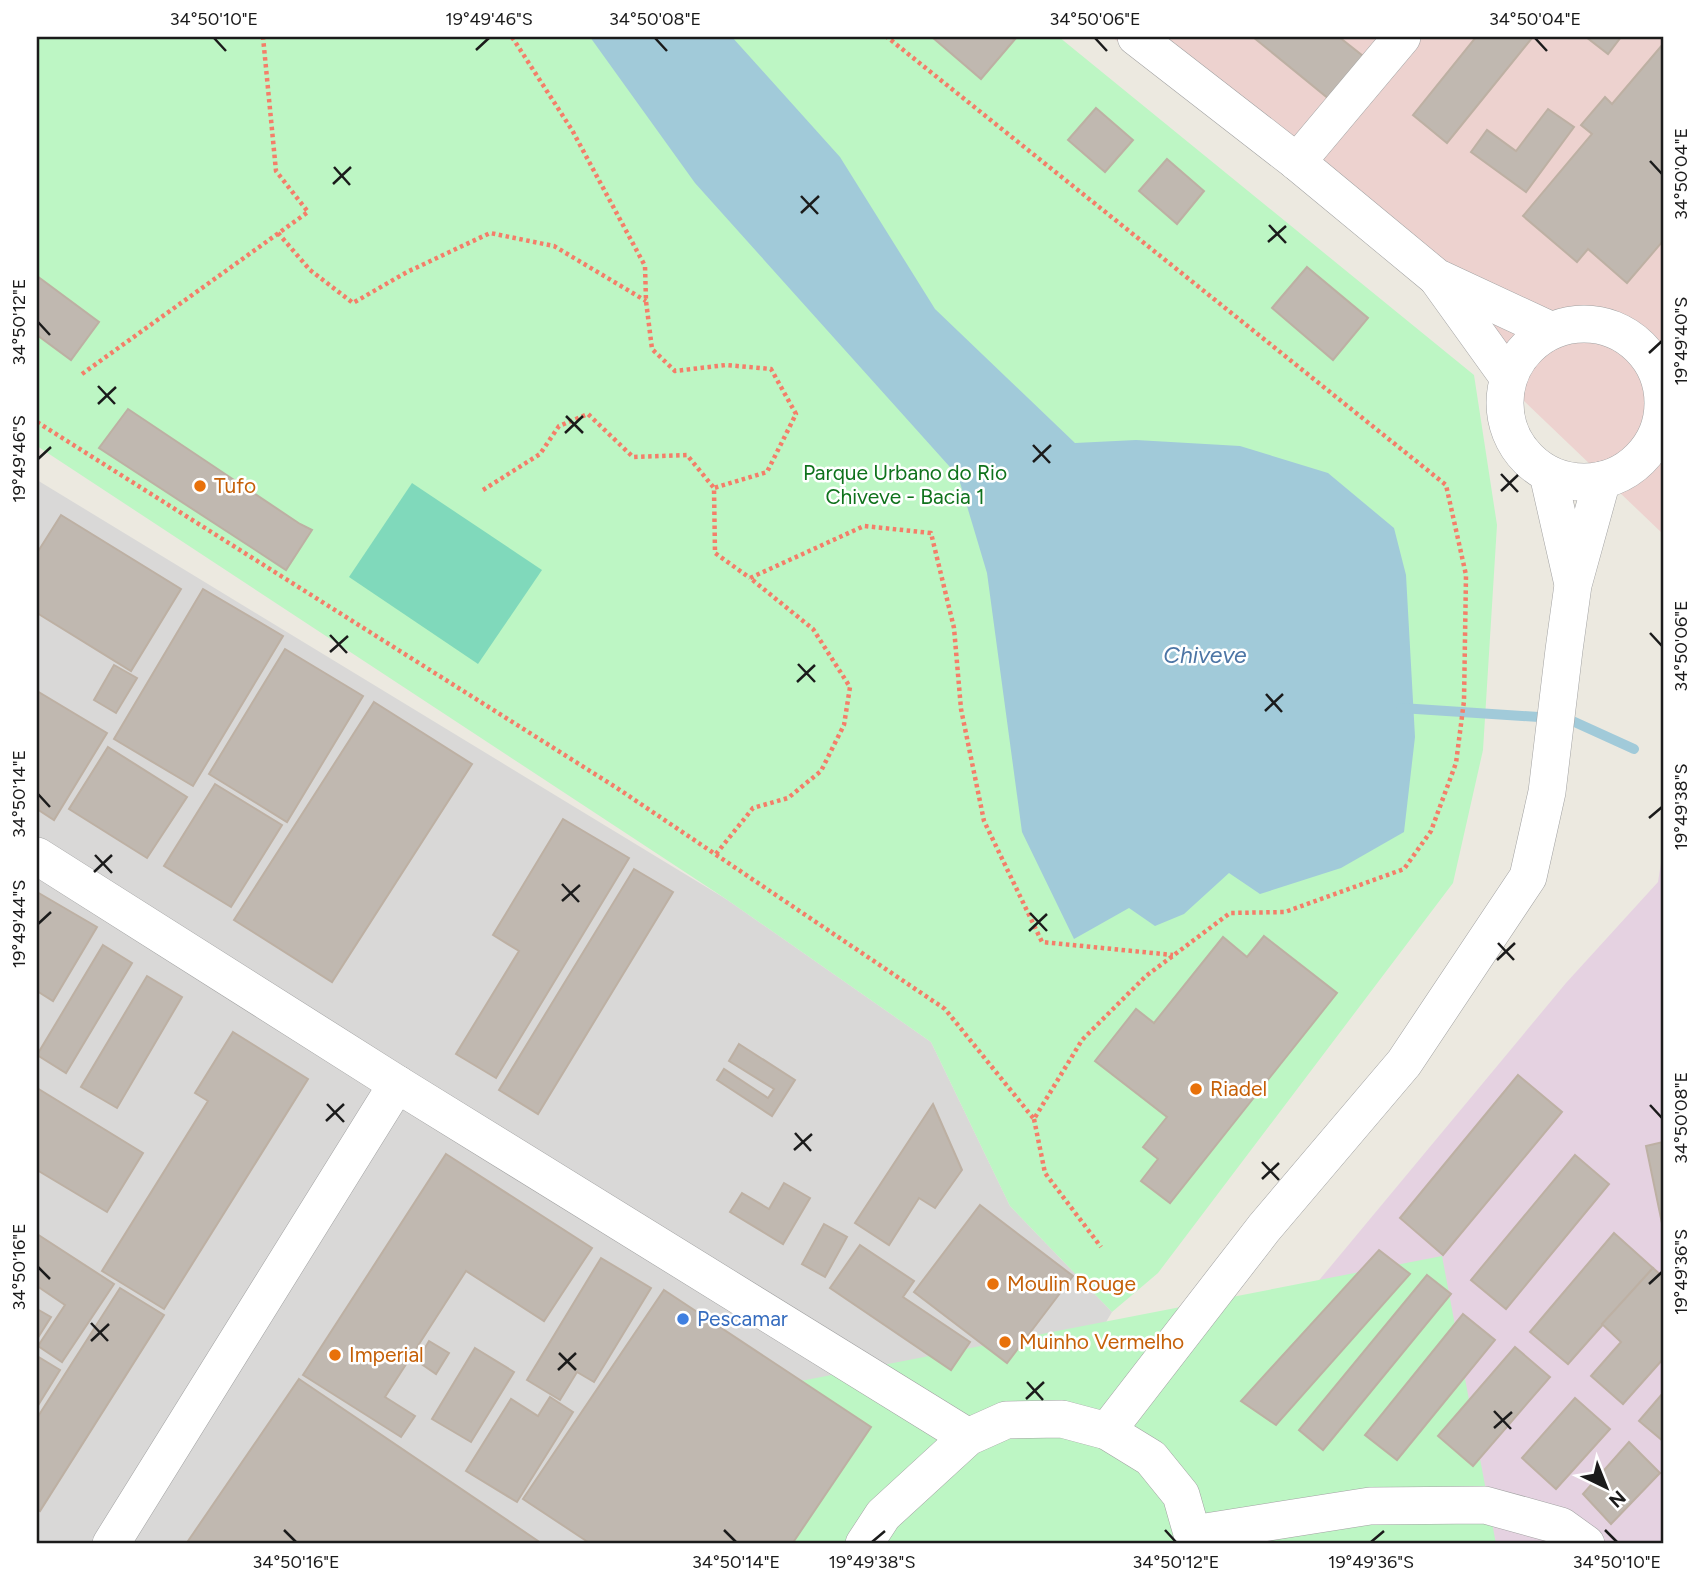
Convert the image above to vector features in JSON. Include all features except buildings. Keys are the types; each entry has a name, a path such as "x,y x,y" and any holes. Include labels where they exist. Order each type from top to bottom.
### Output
{"street":[{"path":"1136,37 1297,162 1436,277 1508,377"},
{"path":"1297,162 1402,37"},
{"path":"1436,277 1550,330"},
{"path":"1586,322 1623,333 1657,351 1663,410 1660,439 1634,464 1618,474 1602,480 1574,482 1548,474 1525,457 1510,433 1504,415 1508,377 1524,349 1550,330 1586,322"},
{"path":"1548,474 1573,585"},
{"path":"1107,1430 1264,1228 1405,1063 1528,877 1547,792 1573,585 1602,480"},
{"path":"37,856 397,1084 968,1437"},
{"path":"111,1544 397,1084"},
{"path":"864,1544 883,1515 968,1437 1006,1420 1062,1419 1107,1430 1152,1458 1181,1495 1194,1539 1370,1506 1485,1505 1561,1525 1586,1544"}],"path":[{"path":"82,374 308,212 276,171 263,37"},
{"path":"512,37 572,130 645,265 652,349 675,371 726,365 771,369 796,414 767,472 713,488"},
{"path":"887,37 1446,485 1466,575 1464,701 1455,763 1432,831 1404,869 1285,912 1230,913 1146,976 1082,1040 1034,1119"},
{"path":"278,233 310,270 353,303 407,272 490,233 554,246 646,301"},
{"path":"483,489 540,454 559,426 588,414 633,457 687,455 713,488 715,553 813,629 850,687 844,725 821,771 788,798 753,808 716,854"},
{"path":"37,422 617,788 945,1009 1034,1119 1045,1173 1101,1247"},
{"path":"750,578 864,526 931,533 954,628 961,709 984,821 1042,942 1174,955"}],"shaded area":[{"path":"1112,37 1663,37 1663,534 1499,377 1477,320"},
{"path":"37,480 726,899 931,1042 1010,1206 1112,1312 1084,1359 807,1544 37,1544"},
{"path":"1663,850 1663,1544 1372,1544 1203,1420 1566,983 1658,882"}],"green space":[{"name":"Parque Urbano do Rio Chiveve - Bacia 1","path":"37,37 1059,37 1474,375 1497,525 1483,750 1453,883 1158,1273 1112,1312 1010,1206 931,1042 726,899 37,446"},
{"path":"412,483 542,570 478,664 349,577"},
{"path":"1442,1256 1496,1544 725,1544 698,1401"}],"water":[{"name":"Chiveve","path":"590,37 732,37 840,157 935,309 1075,443 1136,440 1240,446 1328,473 1394,528 1406,575 1415,737 1404,832 1341,868 1260,894 1229,873 1184,914 1155,926 1129,908 1074,939 1022,832 987,573 958,476 695,183"}],"waterway":[{"path":"1401,708 1568,719 1634,749"}],"place":[{"name":"Tufo","path":"200,486"},
{"name":"Riadel","path":"1196,1089"},
{"name":"Moulin Rouge","path":"993,1284"},
{"name":"Pescamar","path":"683,1319"},
{"name":"Muinho Vermelho","path":"1005,1342"},
{"name":"Imperial","path":"335,1355"}]}
